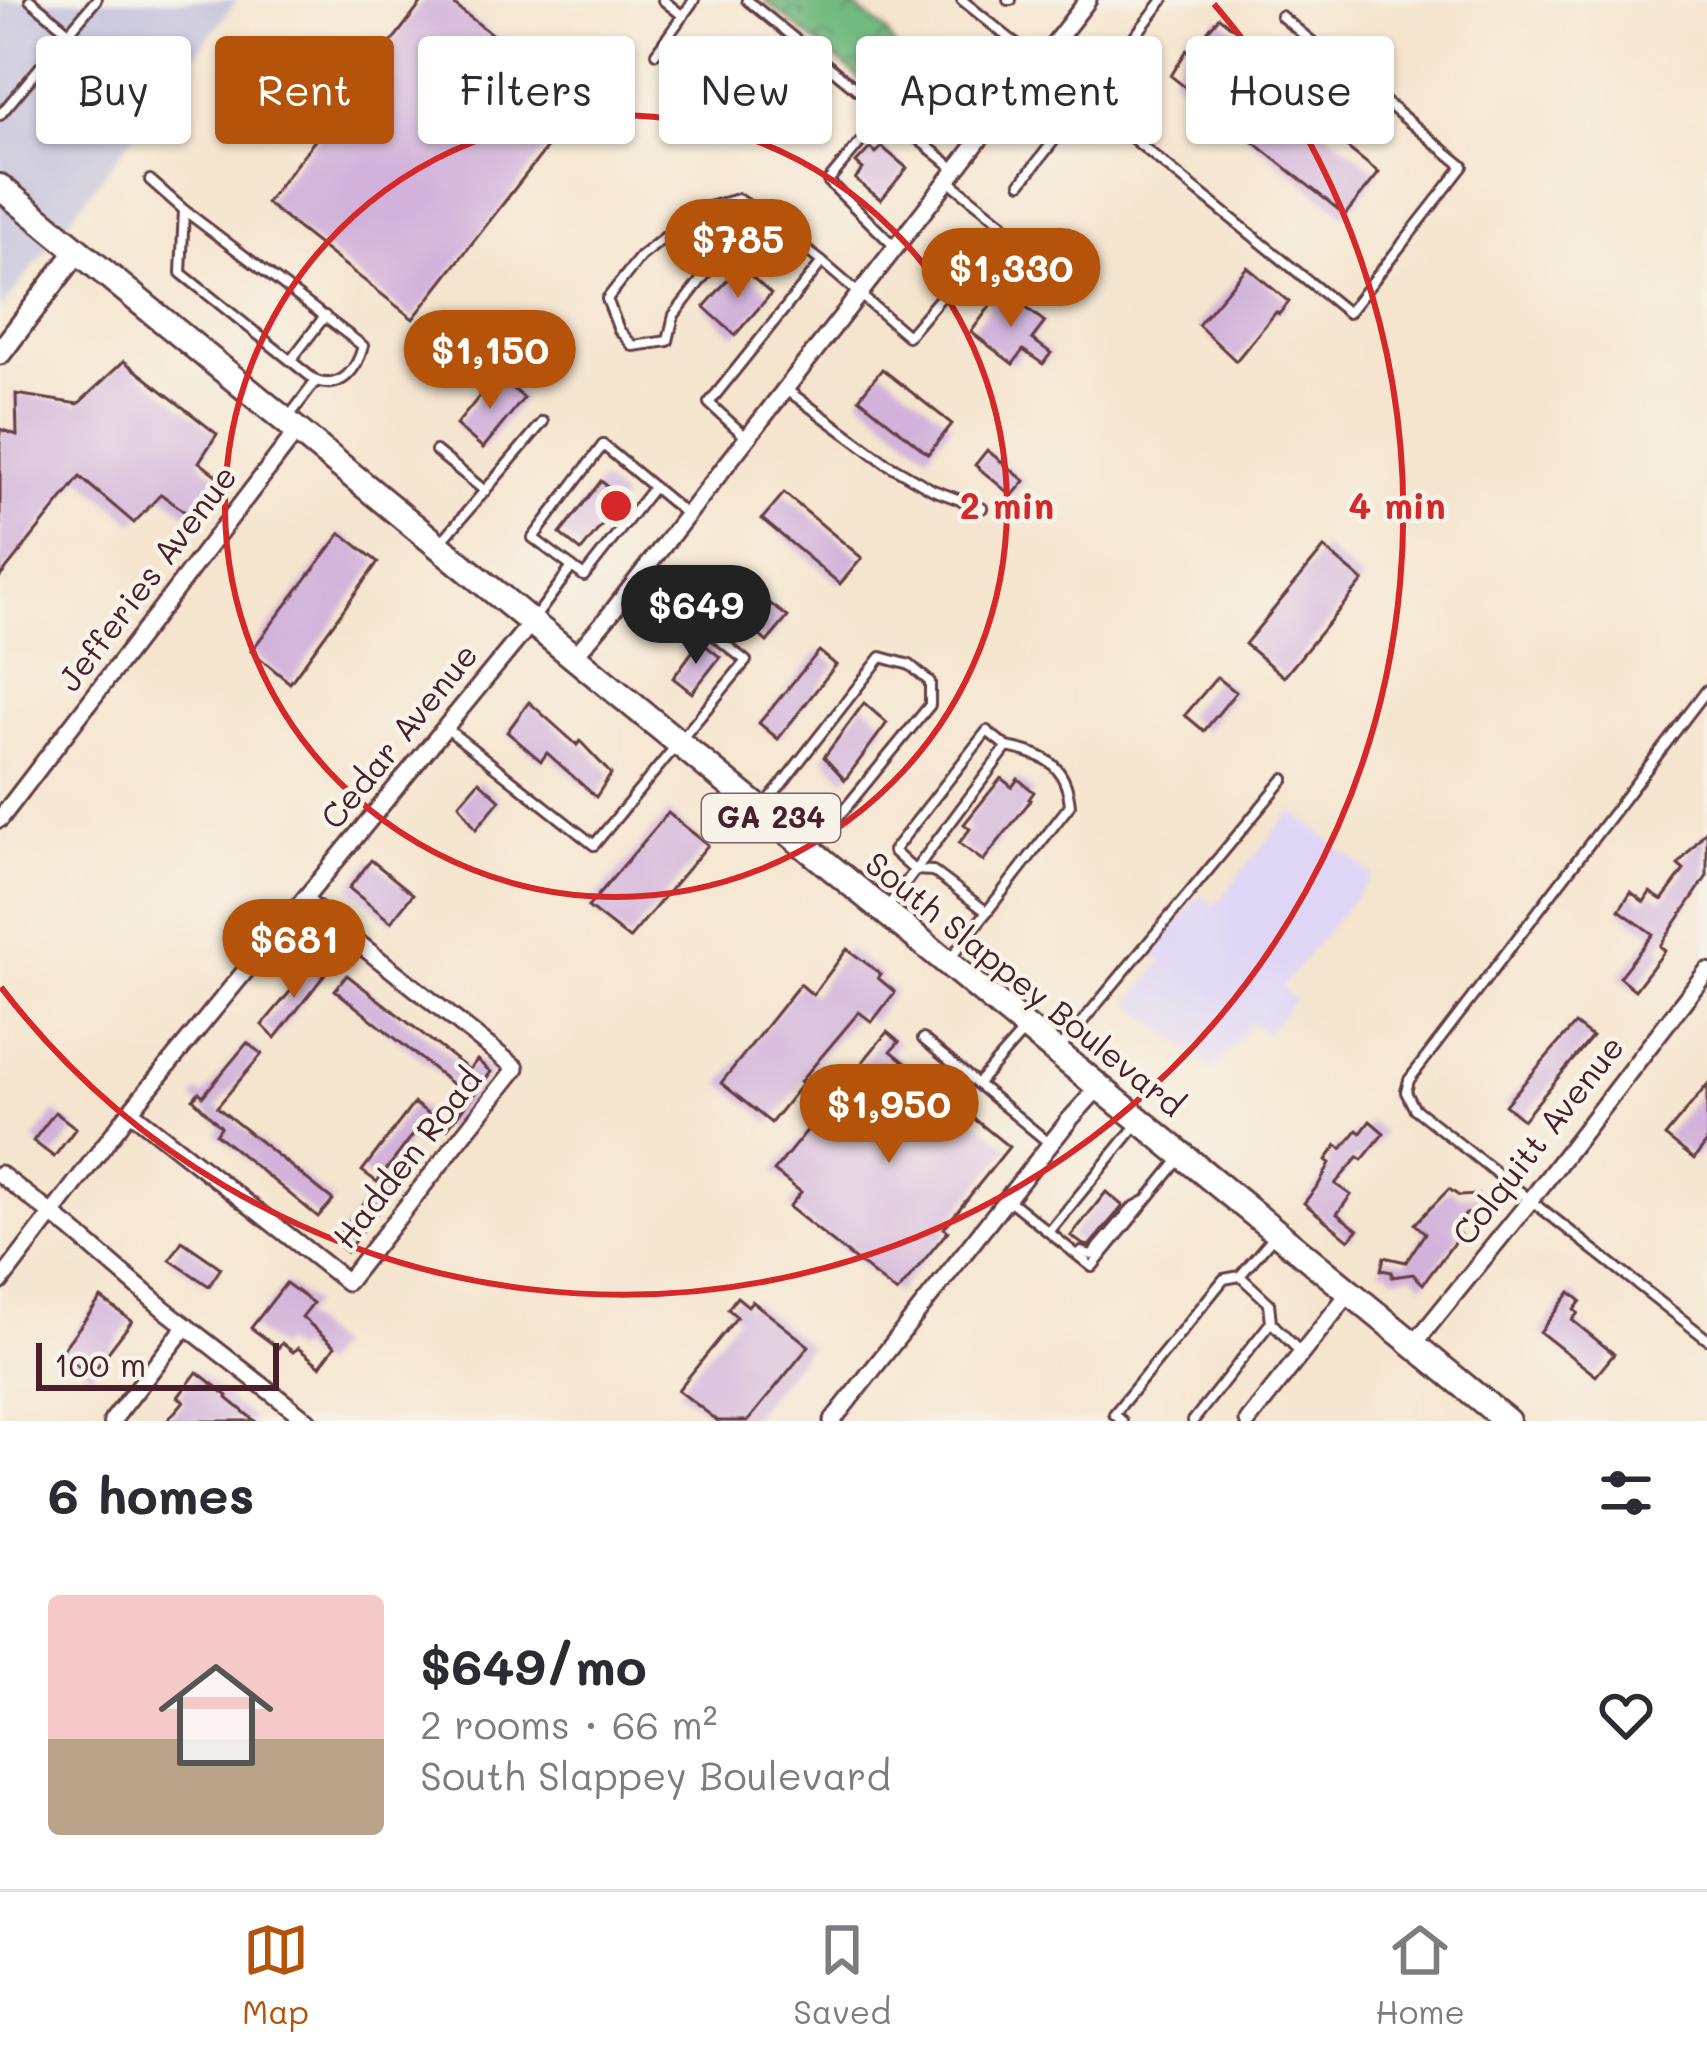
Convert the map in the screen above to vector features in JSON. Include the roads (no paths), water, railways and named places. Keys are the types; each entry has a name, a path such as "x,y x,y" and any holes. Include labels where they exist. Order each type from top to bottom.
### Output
{"main road":[{"name":"South Slappey Boulevard","path":"0,188 1507,1421"}],"street":[{"path":"1060,36 1088,0"},
{"path":"574,657 976,144"},
{"path":"0,353 78,250"},
{"name":"Jefferies Avenue","path":"3,809 291,426"},
{"name":"Cedar Avenue","path":"0,1282 130,1111 531,622"},
{"name":"Hadden Road","path":"130,1111 347,1282 517,1068 304,900"},
{"name":"Colquitt Avenue","path":"1414,1344 1707,971"},
{"path":"832,1421 1100,1087"},
{"path":"0,1174 308,1421"},
{"path":"1248,1421 1350,1292"},
{"path":"112,1421 185,1326"}],"lane":[{"path":"31,0 69,32"},
{"path":"0,115 96,0"},
{"path":"663,0 683,16"},
{"path":"656,53 694,0"},
{"path":"747,0 856,88"},
{"path":"962,0 1005,36"},
{"path":"1135,36 1163,0"},
{"path":"1139,144 1348,313 1463,166 1281,16"},
{"path":"859,144 828,181 896,248"},
{"path":"754,210 674,315 668,341 632,346 619,330 607,299 640,257 700,209 738,199 754,210 822,262 908,336 1003,224 919,144"},
{"path":"1021,182 1050,144"},
{"path":"150,180 364,346 344,380 328,385 316,381 181,273 184,210"},
{"path":"747,438 709,403 822,262"},
{"path":"291,360 326,316"},
{"path":"291,426 316,381"},
{"path":"785,389 886,463 932,490 982,508"},
{"path":"438,546 543,422"},
{"path":"654,487 584,576 533,538 603,445 654,487 688,515"},
{"path":"436,451 485,491"},
{"path":"531,622 572,567"},
{"path":"445,728 594,845 746,661 640,577"},
{"path":"761,810 881,657 910,665 930,682 930,705 810,850"},
{"path":"1707,690 1409,1080 1406,1092 1414,1108 1707,1339"},
{"path":"947,963 987,912 1070,805 1068,784 1057,766 1030,751 1007,747 987,731 893,851 914,870 932,871 987,912"},
{"path":"884,911 1007,747"},
{"path":"1057,1052 1284,779"},
{"path":"977,1084 1027,1028"},
{"path":"923,1040 1050,1144"},
{"path":"1048,1232 1140,1120"},
{"path":"1007,1198 1092,1267 1183,1155"},
{"path":"1122,1421 1114,1414 1207,1298 1224,1279 1240,1276 1277,1232"},
{"path":"1240,1276 1269,1303 1271,1322 1301,1353"},
{"path":"1193,1421 1271,1322"}]}
